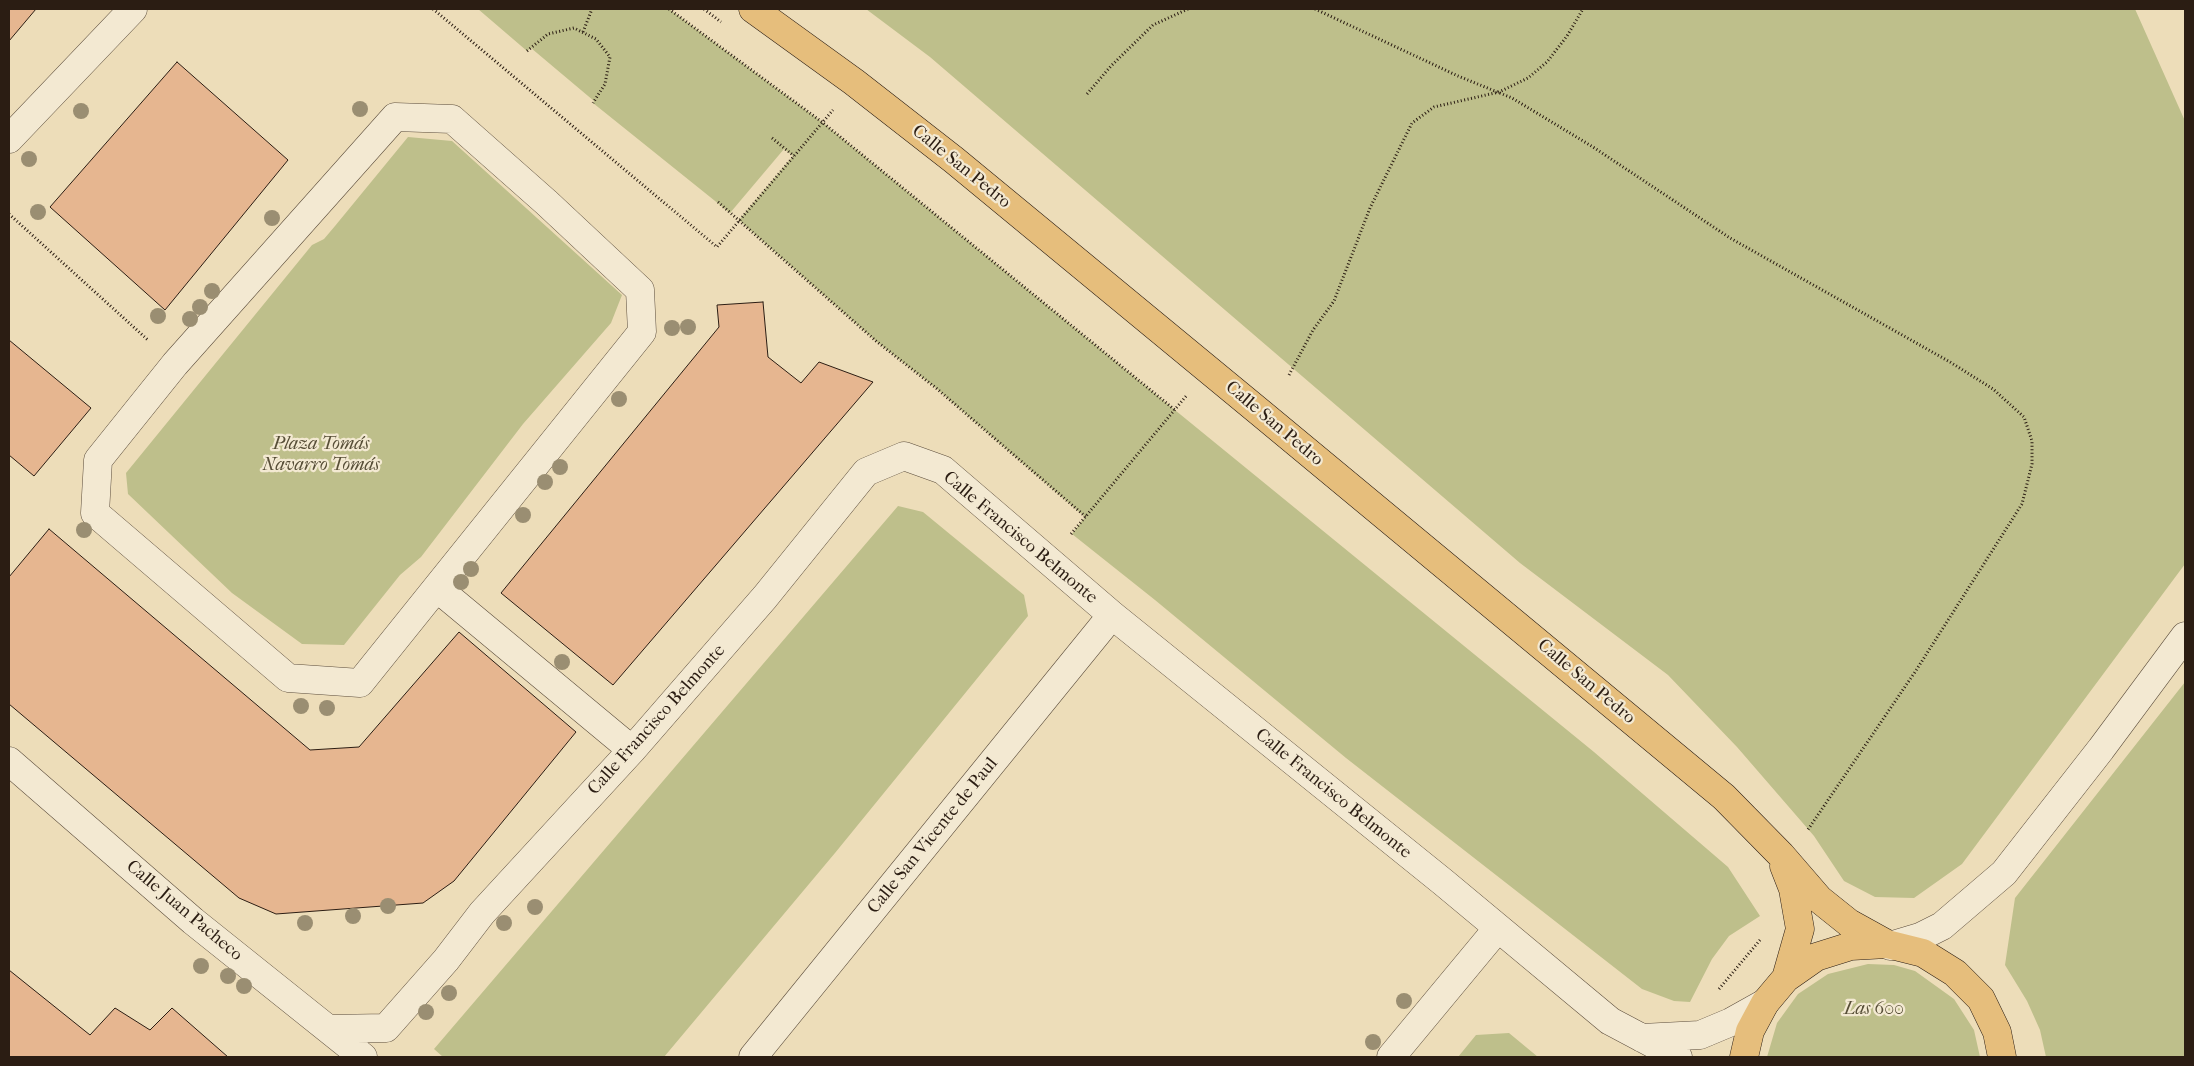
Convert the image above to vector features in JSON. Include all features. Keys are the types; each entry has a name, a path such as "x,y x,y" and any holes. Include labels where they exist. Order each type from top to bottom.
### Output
{"main road":[{"name":"Calle San Pedro","path":"753,9 854,82 946,154 1262,414 1717,791 1781,855 1819,899 1849,923 1888,945"},
{"path":"1781,855 1793,890 1800,929 1786,978"},
{"path":"1744,1057 1750,1032 1765,1003 1786,978 1816,957 1851,946 1888,945 1923,953 1955,973 1981,1000 1997,1032 2002,1057"}],"street":[{"path":"9,139 133,9"},
{"path":"395,117 452,119 547,203 640,290 642,332 360,684 288,678 95,513 98,460 175,364 395,117"},
{"name":"Calle Francisco Belmonte","path":"328,1029 386,1028 446,960 482,913 632,750 765,597 866,472 904,456 942,470 1112,615 1610,1021 1678,1057"},
{"path":"437,588 632,750"},
{"name":"Calle San Vicente de Paul","path":"753,1057 1112,615"},
{"path":"1888,945 1920,937 1942,926 2004,873 2101,749 2185,636"},
{"name":"Calle Juan Pacheco","path":"9,761 193,921 362,1057"},
{"path":"1391,1057 1498,928"},
{"path":"1640,1038 1700,1035 1731,1022 1765,1003"}],"path":[{"path":"433,9 717,247 833,110"},
{"path":"583,32 592,9"},
{"path":"669,9 822,122 1175,410"},
{"path":"704,9 726,27"},
{"path":"1087,94 1111,66 1153,25 1188,9"},
{"path":"1316,9 1458,76 1512,98 1593,148 1730,238 1878,320 1993,389 2024,417 2032,441 2032,464 2022,504 1915,672 1805,834"},
{"path":"1289,374 1313,330 1334,301 1370,208 1412,123 1434,107 1499,92 1528,78 1547,62 1567,36 1583,9"},
{"path":"527,51 548,34 574,28 596,39 610,57 605,84 593,103"},
{"path":"825,104 840,116"},
{"path":"772,138 794,156"},
{"path":"718,202 876,341 936,388 1086,517"},
{"path":"9,214 175,364"},
{"path":"1068,539 1190,392"},
{"path":"1718,990 1752,948 1764,937"}],"green space":[{"path":"478,9 669,9 822,122 1594,752 1728,867 1760,916 1729,936 1712,959 1690,1002 1674,1001 1642,989 1346,758 1072,534 1085,517 936,388 876,341 739,220 793,156 784,149 730,213 593,103 594,101 531,48 527,51"},
{"path":"866,9 2135,9 2185,121 2185,564 1962,864 1914,898 1875,897 1844,881 1814,836 1737,747 1668,675 1520,563 930,57"},
{"name":"Plaza Tomás Navarro Tomás","path":"408,137 452,141 622,295 611,323 523,424 421,557 400,575 344,645 302,644 232,593 128,494 126,473 312,245 324,239"},
{"path":"898,506 923,512 1024,595 1028,616 835,853 664,1057 443,1057 434,1049"},
{"path":"2185,682 2185,1057 2046,1057 2040,1030 2027,1001 2005,965 2015,898"},
{"name":"Las 600","path":"1868,964 1894,965 1915,971 1954,999 1974,1030 1980,1057 1767,1057 1777,1023 1798,994 1828,974"},
{"path":"1509,1033 1538,1057 1458,1057 1476,1035"}],"building":[{"path":"9,9 36,9 9,41"},
{"path":"177,62 288,160 165,310 50,207"},
{"path":"763,302 768,357 801,383 819,362 873,382 613,685 501,593 719,327 717,305"},
{"path":"9,340 91,408 34,476 9,455"},
{"path":"49,529 310,750 359,747 459,632 576,732 454,881 423,903 276,914 239,898 9,704 9,577"},
{"path":"9,970 90,1035 115,1008 150,1030 172,1008 228,1057 9,1057"}]}
